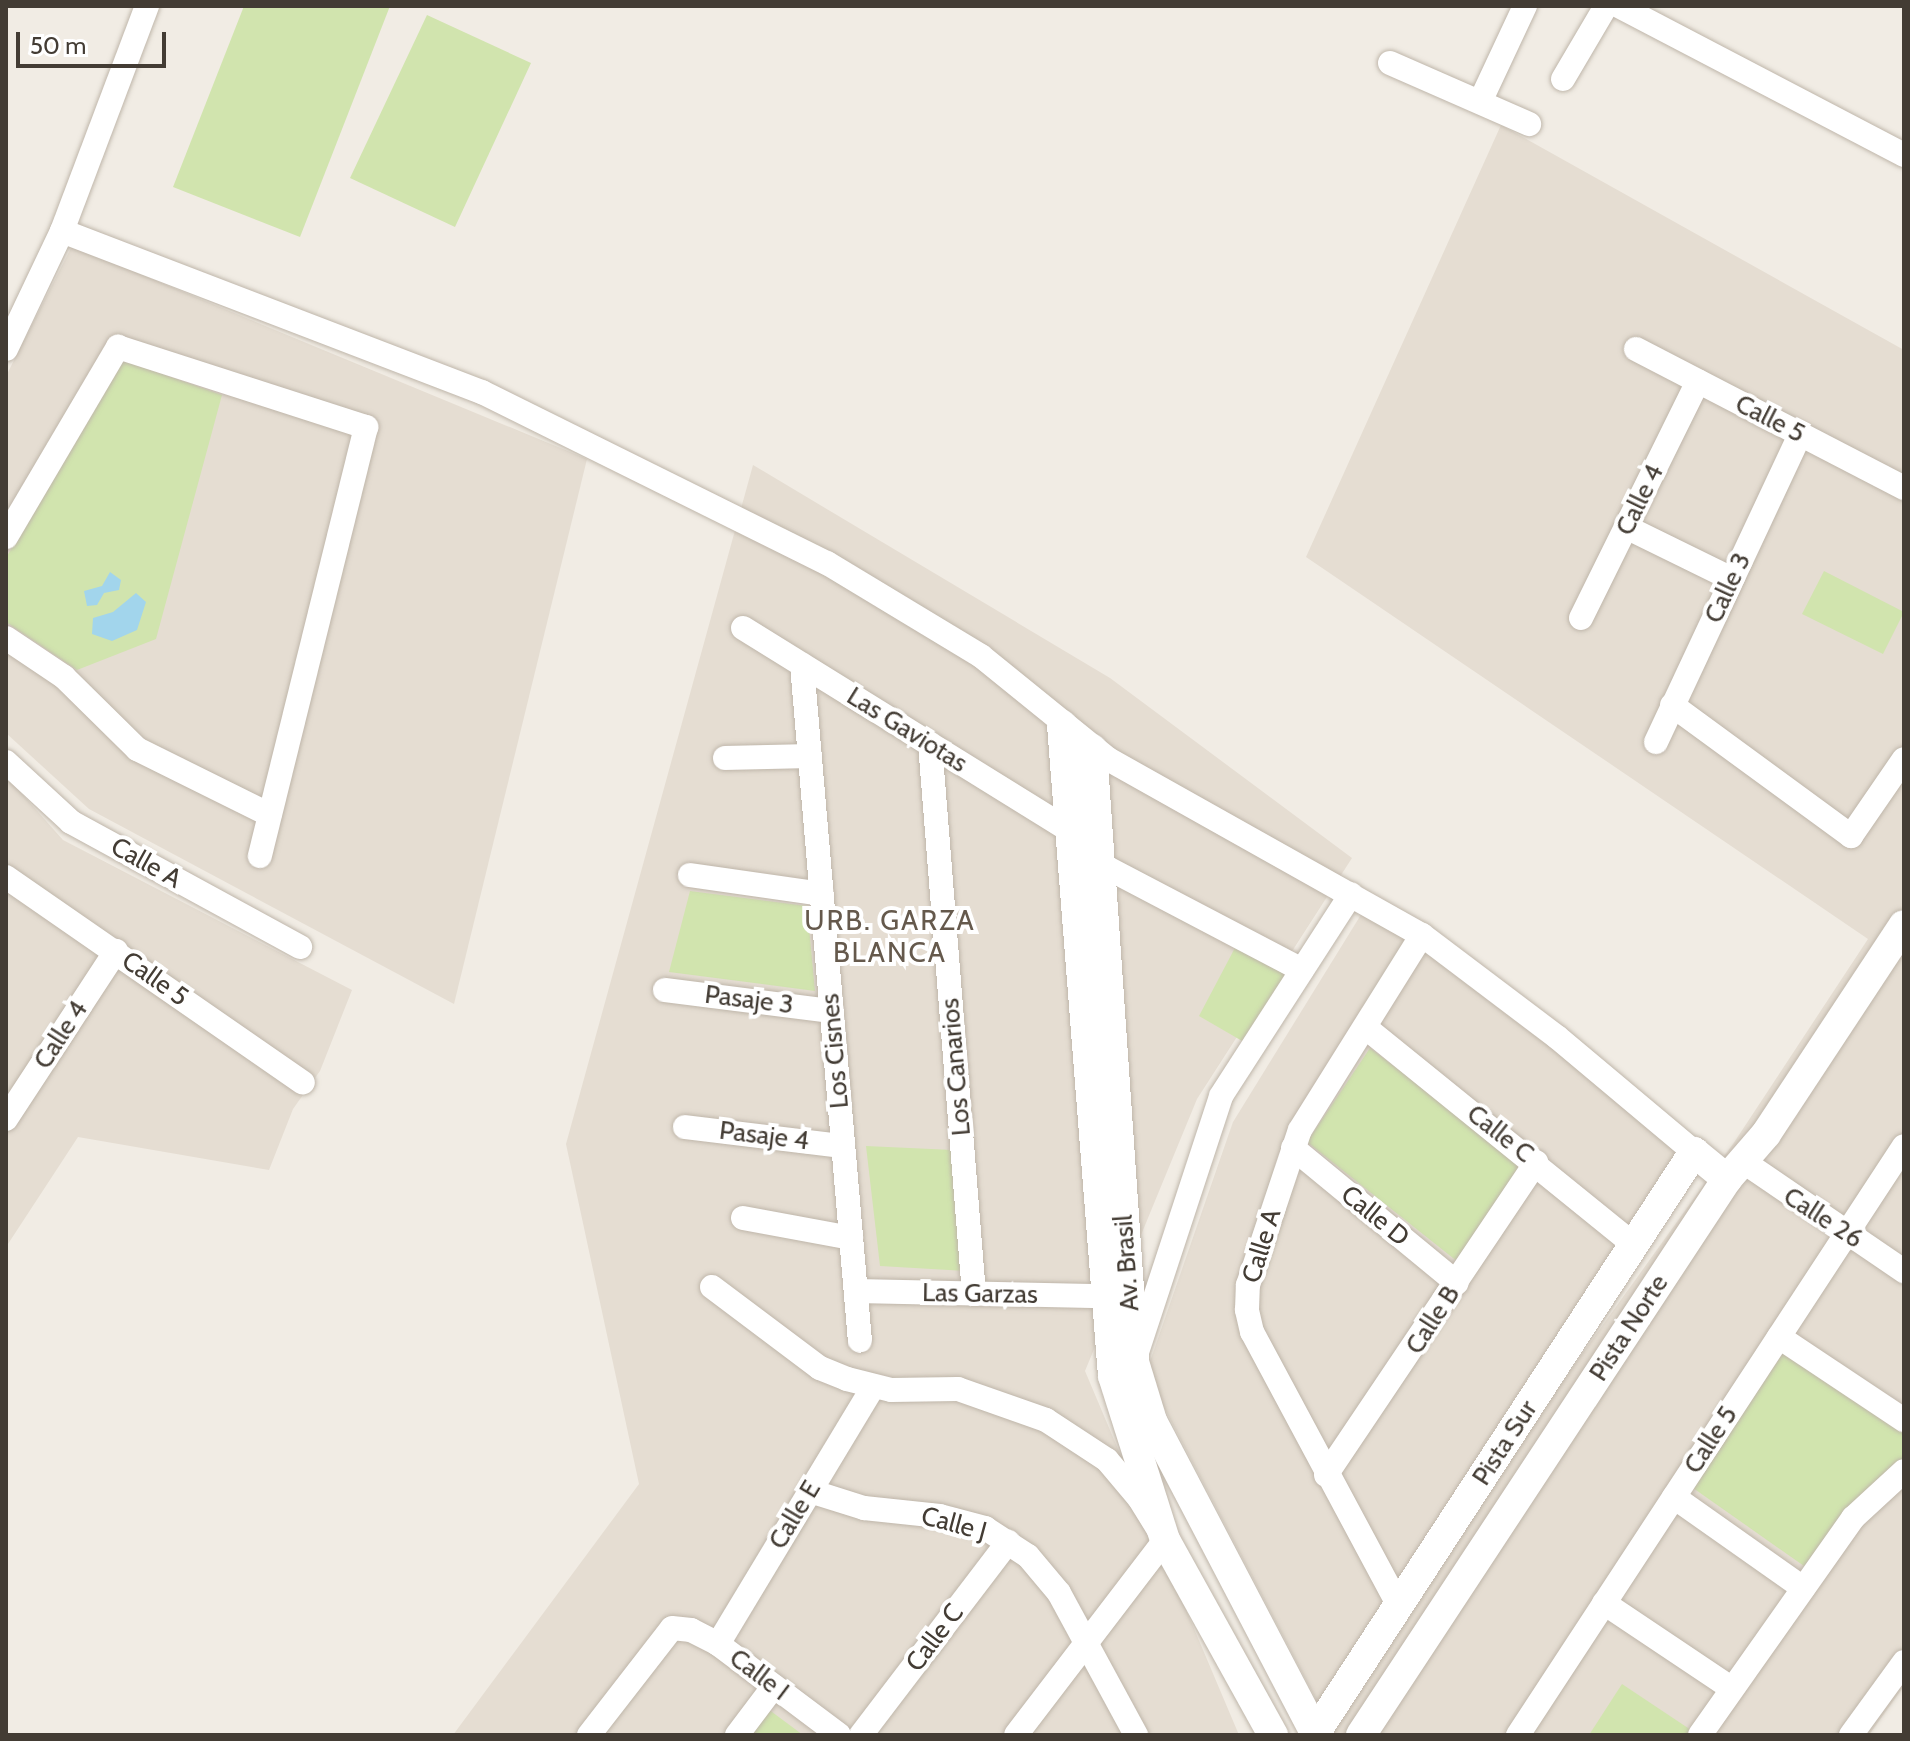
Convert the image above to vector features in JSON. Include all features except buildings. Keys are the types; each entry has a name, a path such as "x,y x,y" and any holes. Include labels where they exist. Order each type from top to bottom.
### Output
{"street":[{"path":"6,349 62,231 147,6"},
{"path":"1480,102 1525,6"},
{"path":"1563,79 1606,6"},
{"path":"1619,6 1904,155"},
{"path":"1390,63 1529,124"},
{"path":"62,231 482,392 735,514 764,535 827,563 946,632 1092,749 1422,935 1557,1037 1694,1152 1736,1171"},
{"path":"6,537 118,347 366,427 260,856"},
{"name":"Calle 5","path":"1636,349 1904,488"},
{"name":"Calle 4","path":"1581,618 1698,381"},
{"name":"Calle 3","path":"1656,742 1800,434"},
{"path":"1626,527 1732,579"},
{"name":"Las Gaviotas","path":"743,628 1070,831"},
{"path":"6,638 64,677 137,749 270,815"},
{"name":"Los Cisnes","path":"802,665 860,1341"},
{"path":"1672,705 1851,836 1904,759"},
{"name":"Av. Brasil","path":"1062,725 1104,1296 1113,1376 1165,1540 1273,1735"},
{"name":"Los Canarios","path":"930,744 974,1294"},
{"name":"Av. Brasil","path":"1092,749 1134,1362 1152,1421 1315,1734"},
{"path":"725,758 810,756"},
{"name":"Calle A","path":"6,762 71,822 300,947"},
{"path":"1100,864 1302,970"},
{"path":"690,875 822,894"},
{"name":"Calle 5","path":"7,880 116,951 303,1083"},
{"path":"1134,1362 1221,1096 1351,894"},
{"name":"Pista Norte","path":"1361,1735 1736,1171 1904,925"},
{"name":"Calle A","path":"1399,1606 1252,1332 1247,1310 1248,1285 1293,1148 1422,935"},
{"name":"Calle 4","path":"8,1114 116,951"},
{"name":"Pasaje 3","path":"665,990 832,1011"},
{"name":"Calle C","path":"1365,1027 1536,1162 1633,1244"},
{"name":"Pasaje 4","path":"685,1127 843,1146"},
{"name":"Calle 5","path":"1518,1735 1904,1146"},
{"name":"Calle D","path":"1293,1148 1457,1283"},
{"name":"Pista Sur","path":"1315,1734 1694,1152"},
{"name":"Calle B","path":"1326,1475 1536,1162"},
{"name":"Calle 26","path":"1736,1171 1904,1271"},
{"path":"743,1218 851,1238"},
{"path":"712,1287 820,1368 873,1387 958,1389 1046,1420 1107,1460 1165,1540 1016,1735"},
{"name":"Las Garzas","path":"856,1291 1104,1296"},
{"path":"1779,1337 1904,1420"},
{"name":"Calle E","path":"718,1644 873,1387"},
{"path":"1700,1735 1853,1518 1904,1471"},
{"name":"Calle J","path":"810,1491 864,1508 940,1516 985,1528 1008,1542 1046,1575 1136,1735"},
{"path":"1674,1497 1803,1588"},
{"name":"Calle C","path":"861,1735 1008,1542"},
{"path":"1604,1603 1731,1688"},
{"name":"Calle I","path":"589,1735 672,1628 691,1630 718,1644 839,1735"},
{"path":"1851,1735 1904,1662"},
{"path":"737,1735 774,1686"}],"shaded area":[{"path":"1501,125 1904,350 1904,1686 1869,1735 1308,1735 1733,1144 1868,939 1306,557"},
{"path":"72,246 587,459 454,1004 89,809 6,733 6,376"},
{"path":"753,465 1110,678 1352,858 1197,1099 1085,1371 1239,1735 453,1735 639,1484 566,1144"},
{"path":"6,776 63,840 352,990 320,1071 293,1109 269,1170 78,1137 6,1247"},
{"path":"1362,913 1432,946 1683,1148 1318,1703 1146,1373 1233,1122"}],"green space":[{"path":"244,6 390,6 300,237 173,187"},
{"path":"427,15 531,63 455,227 350,178"},
{"path":"120,359 222,395 156,639 77,670 6,622 6,558"},
{"path":"1824,571 1904,612 1883,654 1802,614"},
{"path":"690,891 807,906 815,991 669,972"},
{"path":"1237,944 1293,971 1249,1045 1199,1016"},
{"path":"1370,1048 1522,1163 1458,1262 1307,1142"},
{"path":"866,1146 953,1150 966,1271 880,1266"},
{"path":"1783,1353 1904,1429 1904,1459 1804,1566 1693,1488"},
{"path":"1622,1684 1691,1730 1687,1735 1589,1735"},
{"path":"768,1709 803,1735 748,1735"}],"water":[{"path":"110,572 121,580 119,590 104,593 97,605 87,606 84,591 102,586"},
{"path":"136,593 146,602 137,630 112,641 92,634 93,618 113,612"}],"district":[{"name":"URB. GARZA BLANCA","path":"890,936"}]}
